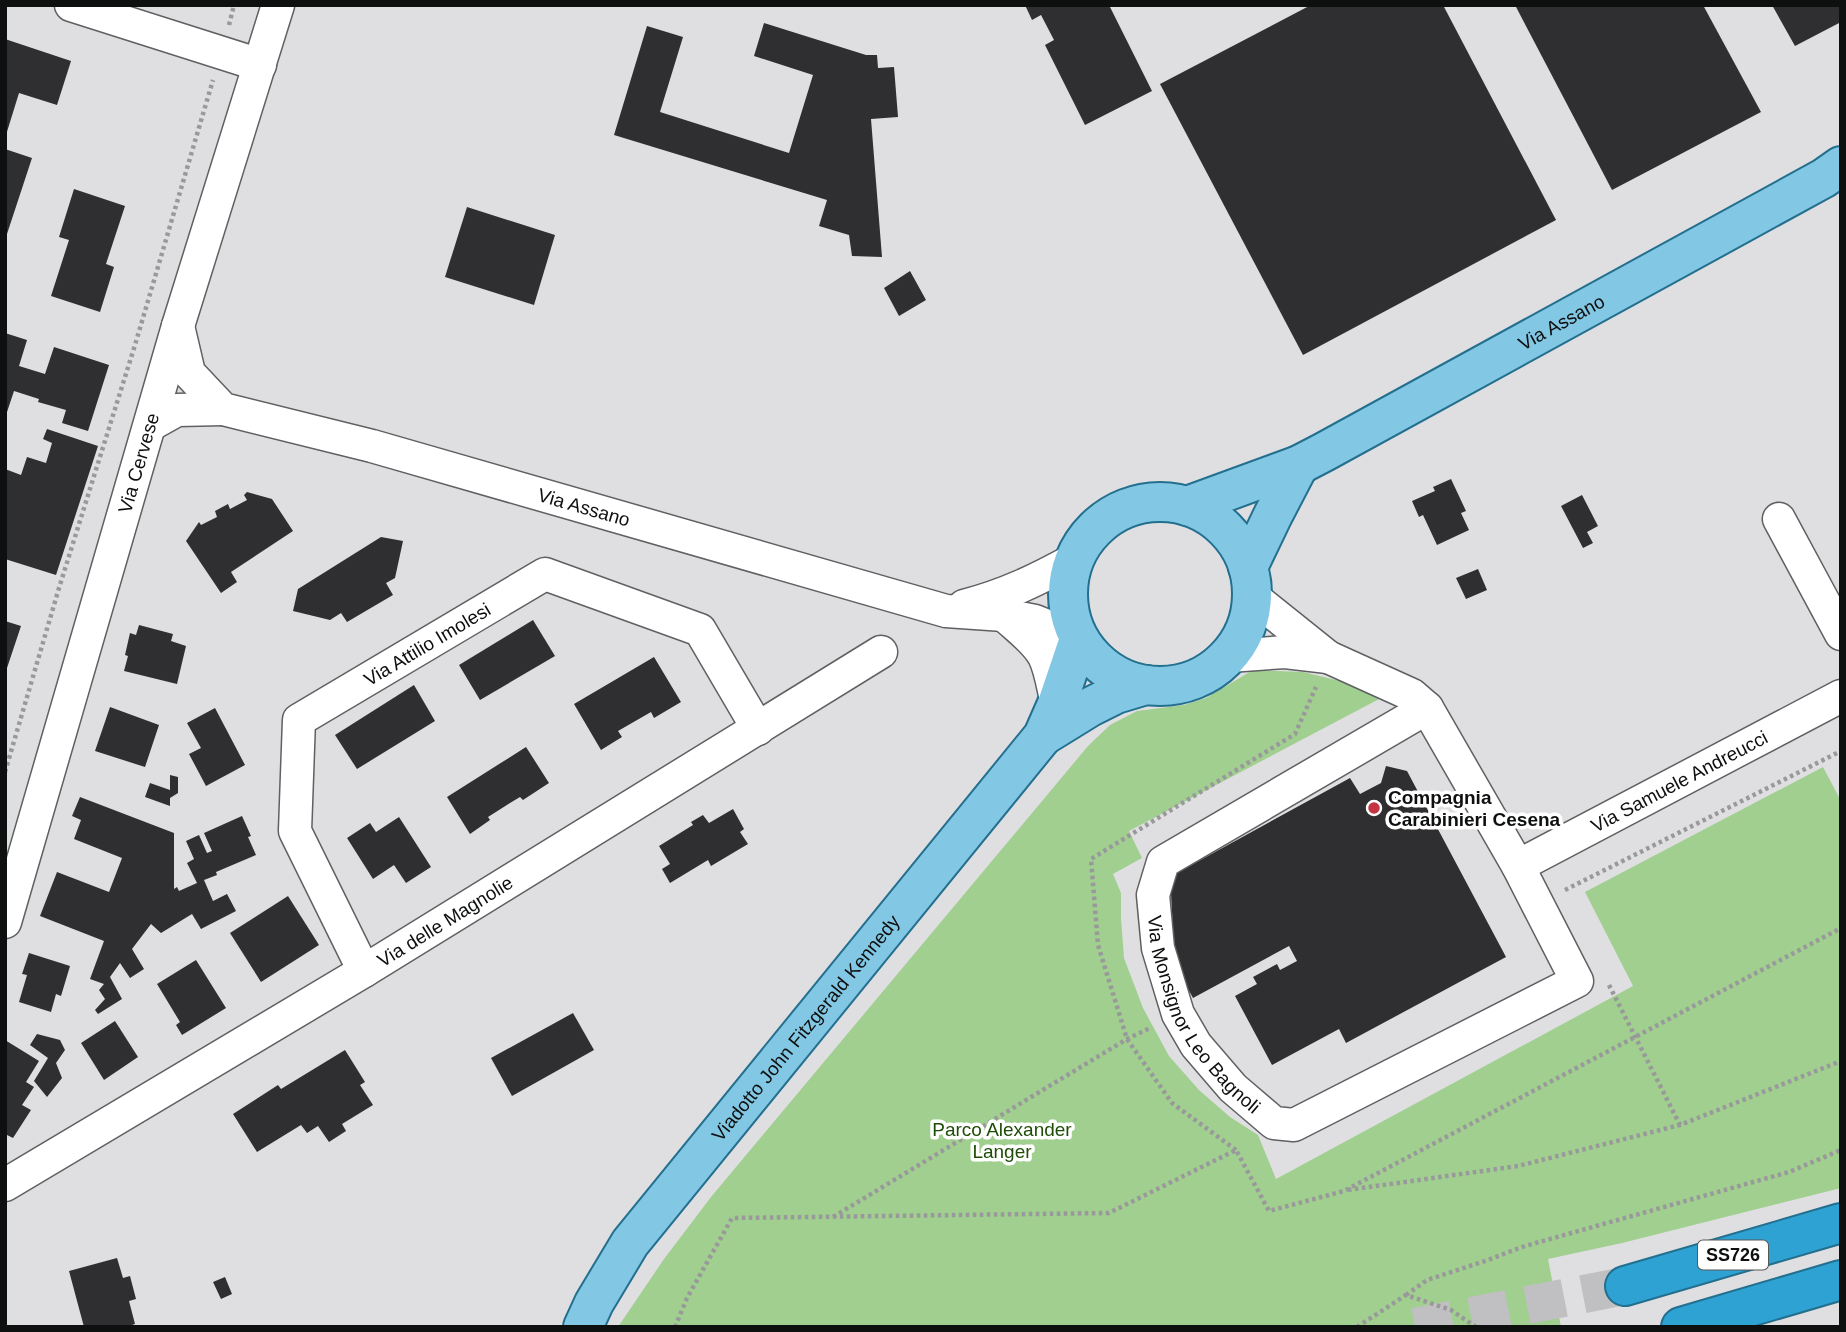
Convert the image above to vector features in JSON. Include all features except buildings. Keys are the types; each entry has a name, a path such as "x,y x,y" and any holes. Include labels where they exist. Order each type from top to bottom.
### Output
{"highway":[{"name":"SS726","path":"1625,1286 1841,1223"},
{"path":"1681,1327 1841,1280"}],"main road":[{"name":"Via Assano","path":"1187,506 1299,465 1835,174"},
{"path":"1250,581 1235,540 1214,519 1187,506 1165,502 1142,504 1121,511 1102,523 1086,540 1075,559 1068,586 1070,613 1079,639 1096,661 1119,677 1146,685 1169,686 1191,681 1211,671 1228,656 1241,638 1249,618 1250,581 1299,465"},
{"name":"Viadotto John Fitzgerald Kennedy","path":"583,1327 594,1303 631,1243 1050,720 1079,639"},
{"name":"Viadotto John Fitzgerald Kennedy","path":"1050,720 1146,685"}],"street":[{"path":"71,5 260,65"},
{"name":"Via Cervese","path":"5,922 178,326 278,5"},
{"path":"178,326 190,373 223,408"},
{"name":"Via Assano","path":"150,425 177,410 223,408 372,446 946,611 1004,615 1035,621 1079,639"},
{"path":"1779,519 1841,634"},
{"path":"946,611 998,597 1075,559"},
{"name":"Via Attilio Imolesi","path":"364,971 295,831 299,720 545,574 701,630 758,729"},
{"path":"1250,581 1328,657"},
{"path":"1004,615 1043,654 1049,668 1050,720"},
{"name":"Via delle Magnolie","path":"5,1185 364,971 881,652"},
{"path":"1228,656 1284,652 1328,657 1412,695 1427,708 1518,866 1590,979"},
{"name":"Via Samuele Andreucci","path":"1518,866 1841,696"},
{"name":"Via Monsignor Leo Bagnoli","path":"1427,708 1163,862 1153,895 1158,948 1178,1014 1196,1045 1233,1088 1274,1123 1294,1125 1590,979"}],"path":[{"path":"5,772 58,588 135,345 234,5"},
{"path":"1560,892 1841,751"},
{"path":"1590,979 1680,1125"},
{"path":"675,1327 687,1298 732,1218 832,1218 1127,1039 1178,1014"},
{"path":"1344,1191 1518,1166 1680,1125 1841,1061"},
{"path":"1357,1327 1427,1280 1525,1246 1788,1172 1841,1150"},
{"path":"1406,1295 1451,1310 1476,1327"}],"green space":[{"name":"Parco Alexander Langer","path":"1253,670 1303,672 1348,683 1381,698 1129,831 1142,858 1113,874 1121,893 1124,958 1143,1008 1169,1056 1199,1090 1230,1117 1258,1135 1276,1179 1633,986 1585,892 1823,767 1841,801 1841,1188 1548,1259 1561,1327 618,1327 664,1259 711,1197 1088,746 1110,725 1137,711 1184,705 1206,698"}],"tunnel":[{"path":"1415,1327 1625,1286"}],"place":[{"name":"Compagnia Carabinieri Cesena","path":"1374,808"}]}
